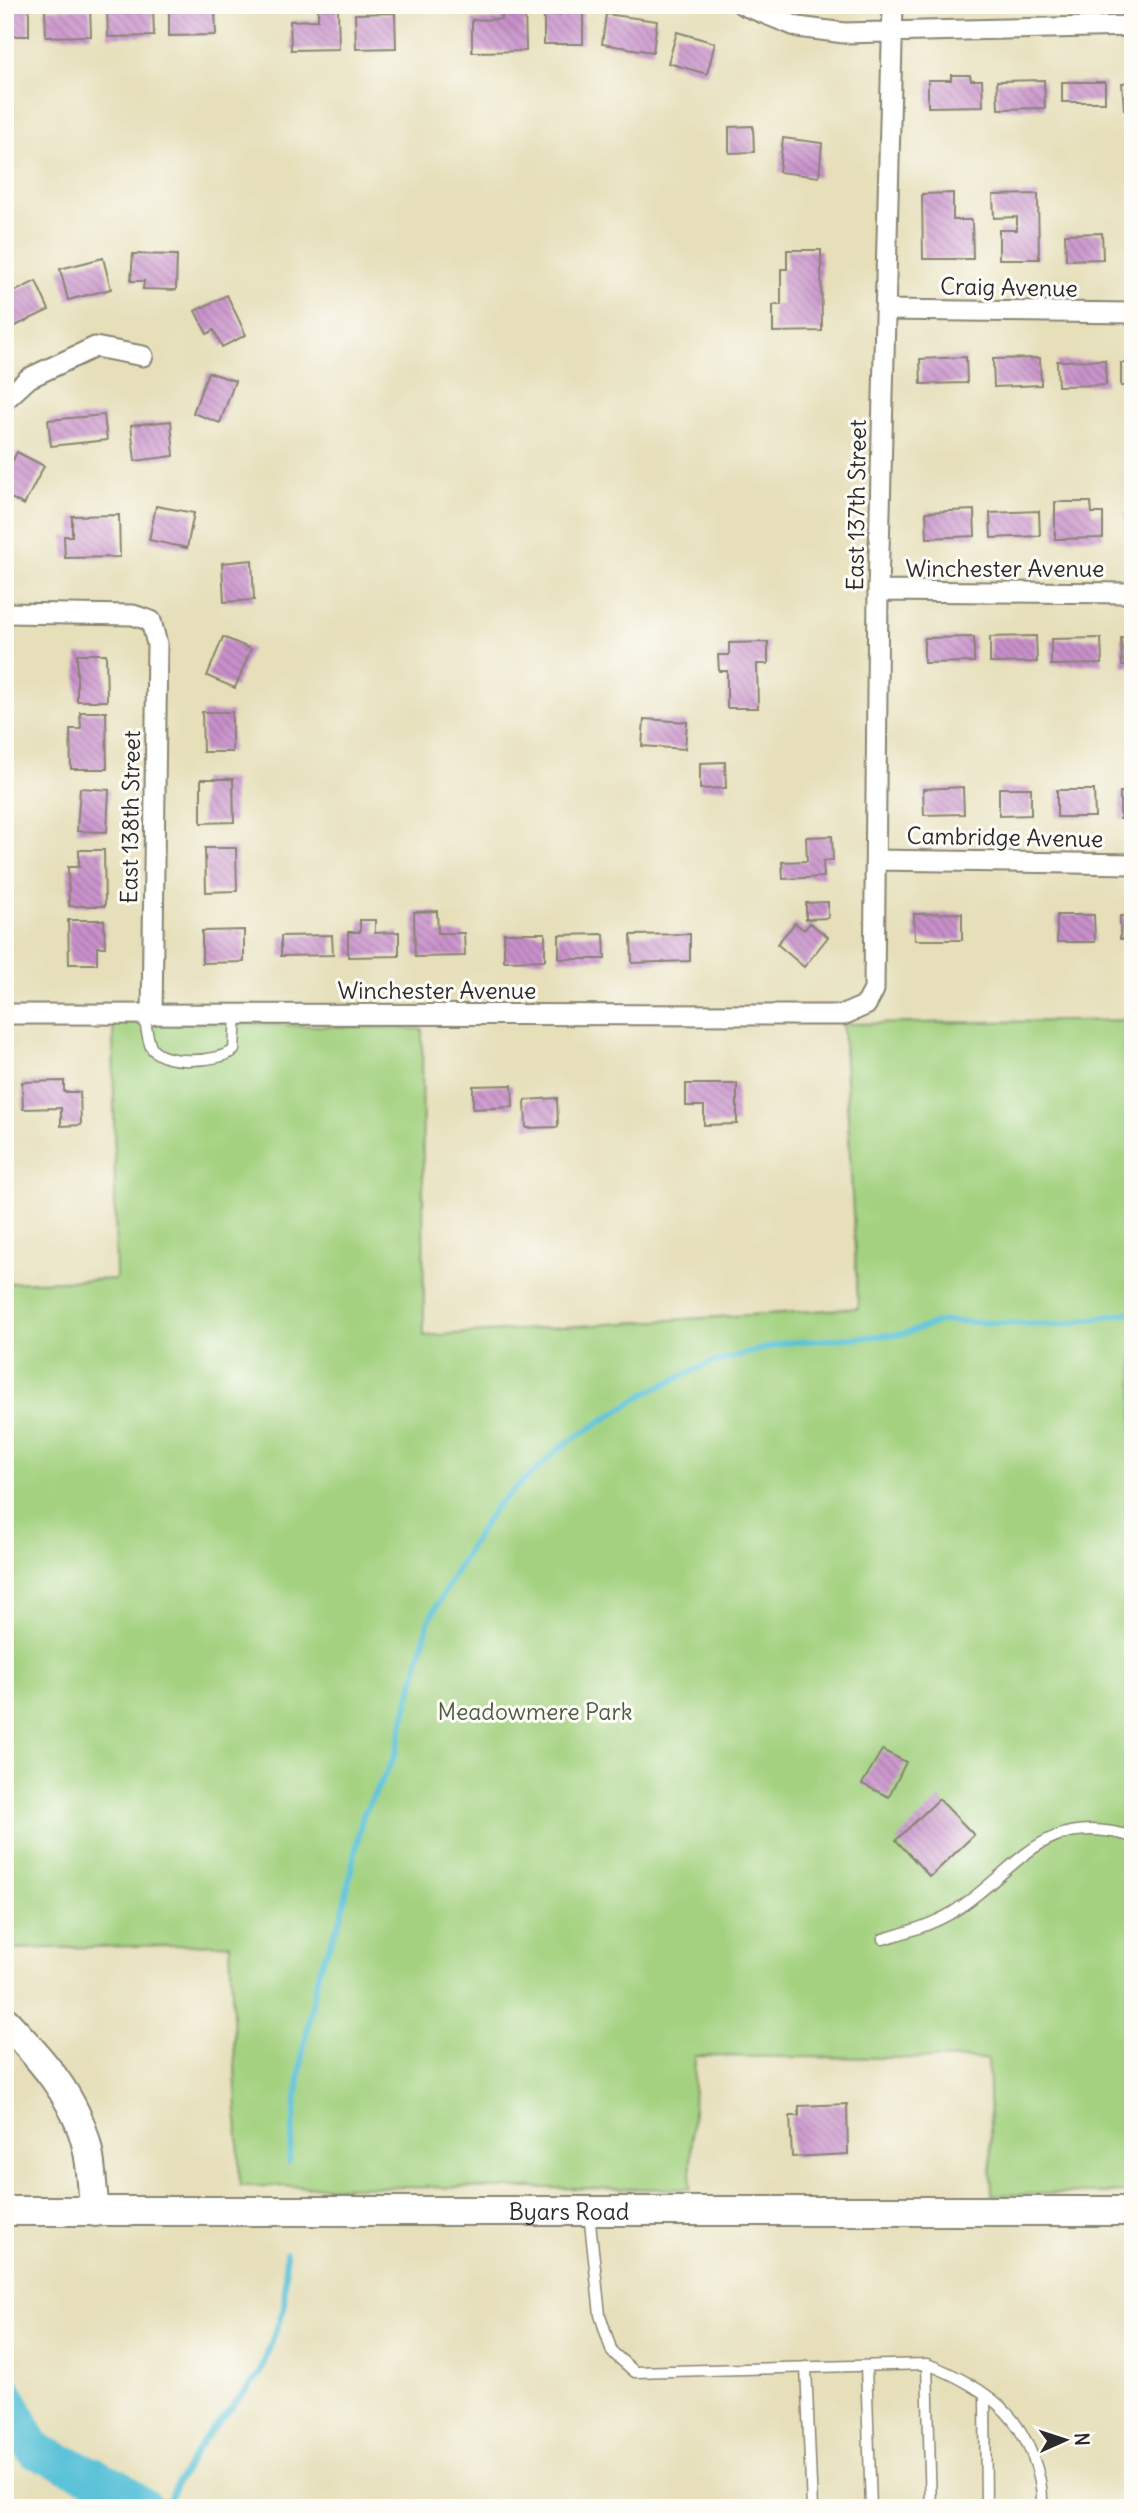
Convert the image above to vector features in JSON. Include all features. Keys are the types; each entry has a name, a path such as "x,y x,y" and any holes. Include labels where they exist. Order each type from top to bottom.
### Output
{"street":[{"path":"743,5 799,27 844,33 1133,26"},
{"name":"East 137th Street","path":"866,1005 874,990 878,592 892,5"},
{"name":"Craig Avenue","path":"886,310 1133,313"},
{"path":"5,400 29,377 95,347 143,356"},
{"name":"Winchester Avenue","path":"878,592 1133,593"},
{"name":"East 138th Street","path":"5,613 133,615 151,621 157,644 148,1015"},
{"name":"Cambridge Avenue","path":"876,860 1133,864"},
{"name":"Winchester Avenue","path":"5,1014 843,1015 866,1005"},
{"path":"5,2021 51,2072 73,2111 87,2146 95,2212"},
{"name":"Byars Road","path":"5,2211 1133,2211"}],"lane":[{"path":"148,1015 152,1048 162,1058 192,1059 225,1057 234,1050 236,1015"},
{"path":"883,1939 921,1927 954,1912 1026,1853 1056,1833 1087,1830 1133,1837"},
{"path":"589,2212 600,2315 612,2352 635,2372 927,2364 951,2373 1006,2412 1037,2465 1042,2508"},
{"path":"927,2364 931,2508"},
{"path":"866,2366 870,2508"},
{"path":"806,2367 812,2508"},
{"path":"985,2396 986,2508"}],"green space":[{"name":"Meadowmere Park","path":"113,1020 422,1029 424,1336 858,1308 843,1024 1133,1020 1133,2192 992,2195 988,2059 695,2056 690,2189 240,2186 230,1944 5,1949 5,1283 116,1279"}],"building":[{"path":"502,6 525,6 526,51 472,52 472,20 502,19"},
{"path":"153,7 154,36 108,37 107,8"},
{"path":"5,8 29,8 29,36 5,36"},
{"path":"90,8 91,36 46,37 45,9"},
{"path":"215,8 216,35 169,36 169,9"},
{"path":"318,9 338,9 339,49 291,50 290,21 318,20"},
{"path":"559,9 583,9 583,44 544,44 544,15 560,15"},
{"path":"395,13 396,48 356,49 355,14"},
{"path":"606,14 657,21 653,52 602,44"},
{"path":"677,32 715,43 707,74 668,63"},
{"path":"951,75 970,75 971,80 982,80 983,106 928,107 928,80 951,80"},
{"path":"1044,80 1045,108 998,109 997,81"},
{"path":"1062,82 1105,82 1105,102 1062,102"},
{"path":"1133,82 1133,109 1124,110 1122,83"},
{"path":"753,126 754,152 729,153 729,127"},
{"path":"783,138 822,143 819,177 779,172"},
{"path":"953,193 953,220 972,220 973,259 923,259 922,194"},
{"path":"1038,194 1039,259 999,259 999,230 1017,230 1017,217 994,218 993,195"},
{"path":"1102,233 1103,259 1066,260 1065,234"},
{"path":"787,250 821,250 822,331 773,332 773,305 781,305 781,269 787,269"},
{"path":"133,254 177,255 176,290 143,289 144,281 131,281"},
{"path":"103,258 111,289 68,300 60,269"},
{"path":"36,281 49,310 7,330 5,296"},
{"path":"227,295 246,335 222,347 214,330 207,334 195,311"},
{"path":"966,357 967,383 921,384 920,359"},
{"path":"1040,358 1041,385 994,387 993,359"},
{"path":"1105,360 1106,385 1058,386 1057,361"},
{"path":"1121,363 1133,363 1133,386 1121,386"},
{"path":"208,372 235,381 220,423 193,413"},
{"path":"104,415 107,440 51,446 48,420"},
{"path":"171,421 174,456 135,461 131,425"},
{"path":"17,452 44,466 24,505 5,495 5,475"},
{"path":"1055,502 1091,502 1092,513 1103,513 1103,538 1055,539"},
{"path":"156,506 194,513 187,548 149,540"},
{"path":"974,510 975,536 927,538 926,512"},
{"path":"1039,511 1040,536 991,538 990,513"},
{"path":"1125,513 1133,513 1133,539 1126,540"},
{"path":"119,515 120,557 65,558 64,536 72,536 72,516"},
{"path":"252,560 254,600 224,602 222,563"},
{"path":"1036,636 1037,662 990,663 990,637"},
{"path":"223,637 251,649 235,688 207,676"},
{"path":"974,637 974,662 924,663 924,638"},
{"path":"1101,638 1102,664 1051,665 1051,639"},
{"path":"1121,638 1133,638 1133,666 1122,666"},
{"path":"768,642 768,664 757,664 758,708 727,708 727,671 719,671 718,655 729,655 729,643"},
{"path":"77,654 106,654 107,701 77,701"},
{"path":"80,712 106,712 107,769 71,769 70,729 81,729"},
{"path":"202,712 232,712 232,752 203,752"},
{"path":"644,719 687,722 685,749 642,746"},
{"path":"725,762 726,788 700,789 700,763"},
{"path":"201,779 233,779 234,822 201,823"},
{"path":"963,787 964,814 924,815 923,789"},
{"path":"80,788 109,790 107,832 77,831"},
{"path":"999,788 1031,788 1031,815 999,816"},
{"path":"1057,790 1094,790 1095,817 1057,817"},
{"path":"1120,792 1133,792 1133,819 1120,819"},
{"path":"832,836 833,860 823,861 824,877 783,879 782,862 807,861 806,837"},
{"path":"205,848 236,848 237,891 206,892"},
{"path":"79,850 104,850 105,906 69,906 68,867 79,867"},
{"path":"828,902 828,918 806,919 806,903"},
{"path":"437,911 438,933 464,933 465,956 415,957 414,912"},
{"path":"962,913 962,940 915,940 914,914"},
{"path":"1057,915 1094,915 1095,942 1057,942"},
{"path":"1120,916 1133,916 1133,939 1120,939"},
{"path":"68,920 104,920 105,947 97,947 97,964 69,964"},
{"path":"360,920 375,920 375,933 399,932 399,956 348,957 348,932 360,932"},
{"path":"795,923 804,930 810,923 828,937 804,967 777,944"},
{"path":"244,930 244,962 202,963 202,931"},
{"path":"504,933 545,933 545,960 504,961"},
{"path":"604,934 605,959 559,959 559,935"},
{"path":"690,934 690,961 632,963 631,935"},
{"path":"332,935 333,955 281,956 281,936"},
{"path":"64,1081 64,1092 80,1092 81,1125 61,1126 61,1108 23,1109 22,1082"},
{"path":"686,1084 737,1084 737,1124 704,1125 704,1106 686,1106"},
{"path":"512,1085 513,1107 473,1109 473,1086"},
{"path":"557,1098 558,1127 526,1128 525,1100"},
{"path":"882,1750 906,1762 889,1797 862,1784"},
{"path":"939,1799 974,1835 930,1877 896,1840"},
{"path":"847,2104 848,2154 792,2157 790,2116 799,2116 799,2106"}],"waterway":[{"path":"289,2162 302,2055 319,1969 341,1918 363,1815 395,1756 429,1620 496,1506 562,1446 648,1392 708,1364 784,1343 903,1334 943,1321 1058,1325 1133,1312"},
{"path":"166,2508 178,2481 205,2438 259,2376 284,2308 286,2253"},
{"path":"5,2393 34,2450 117,2486 145,2508"}]}
